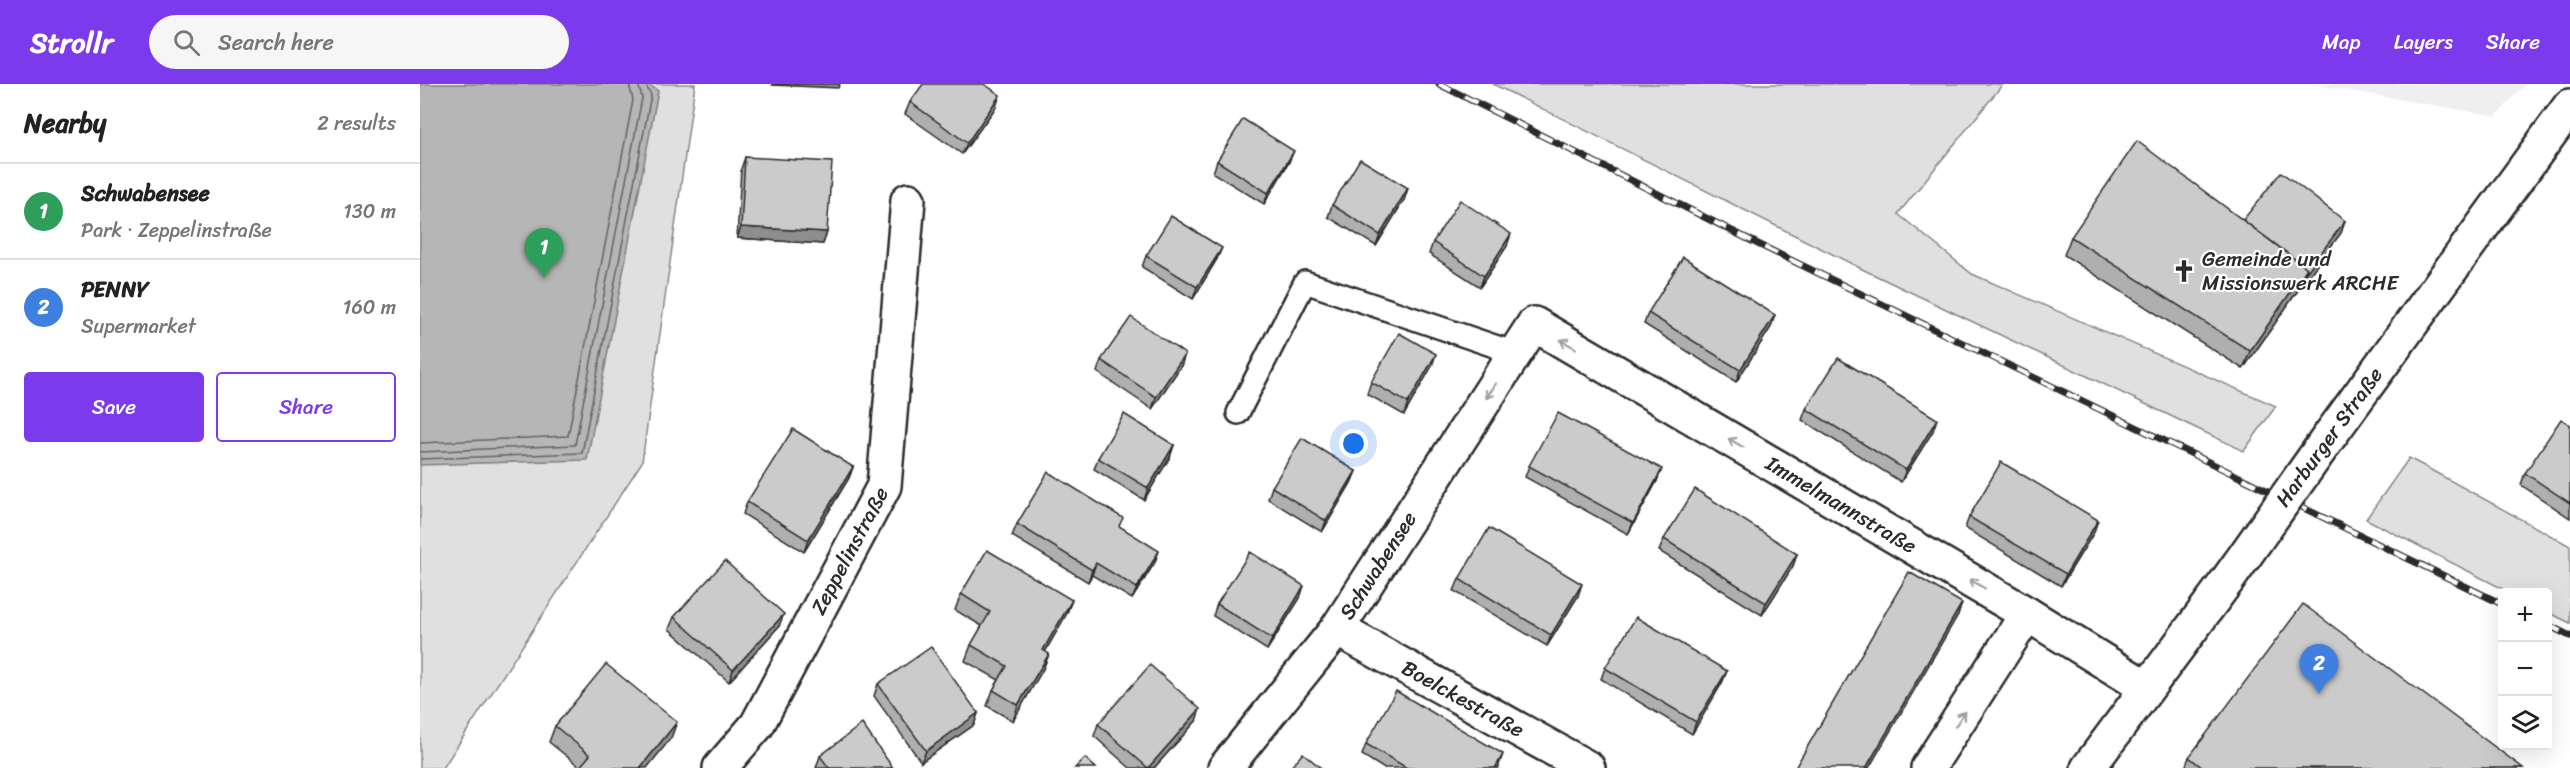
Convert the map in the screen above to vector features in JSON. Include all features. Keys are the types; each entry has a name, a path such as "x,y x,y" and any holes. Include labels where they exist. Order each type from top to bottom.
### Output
{"street":[{"name":"Harburger Straße","path":"2088,768 2227,581 2570,106"},
{"name":"Zeppelinstraße","path":"720,768 757,725 884,486 908,200"},
{"name":"Schwabensee","path":"1225,768 1337,629 1534,324"},
{"name":"Immelmannstraße","path":"1534,324 2027,614 2147,688"},
{"path":"1928,768 2027,614"},
{"name":"Boelckestraße","path":"1337,629 1588,768"}],"lane":[{"path":"1238,413 1305,282 1515,353"}],"shaded area":[{"path":"420,84 695,84 642,462 443,768 420,768"},
{"path":"1493,84 2003,84 1898,214 1972,274 2276,406 2244,451 1864,270"},
{"path":"2310,84 2526,84 2496,116"},
{"path":"2409,458 2570,546 2570,623 2552,614 2552,588 2501,588 2366,519"}],"water":[{"path":"420,84 648,84 658,91 587,460 420,465"}],"building":[{"path":"923,84 984,84 1000,95 967,143 910,102"},
{"path":"1243,119 1294,151 1268,193 1217,161"},
{"name":"Gemeinde und Missionswerk ARCHE","path":"2137,141 2307,268 2250,351 2071,237"},
{"path":"745,157 832,162 827,232 741,227"},
{"path":"1360,159 1408,188 1380,235 1332,205"},
{"path":"2281,172 2345,221 2305,274 2307,268 2243,220"},
{"path":"1460,200 1511,234 1484,276 1433,242"},
{"path":"1171,216 1222,248 1197,287 1146,256"},
{"path":"1683,257 1775,315 1740,370 1648,313"},
{"path":"1131,317 1185,354 1156,397 1101,360"},
{"path":"1399,333 1436,354 1408,403 1371,382"},
{"path":"1838,358 1937,419 1906,470 1806,409"},
{"path":"1558,413 1662,469 1633,523 1529,466"},
{"path":"1124,414 1174,445 1148,488 1098,458"},
{"path":"2561,419 2570,425 2570,503 2525,473"},
{"path":"793,429 853,467 808,540 747,502"},
{"path":"1302,438 1356,471 1326,521 1272,487"},
{"path":"2001,462 2098,520 2066,574 1969,517"},
{"path":"1048,472 1123,518 1119,526 1159,551 1137,588 1096,563 1092,570 1017,524"},
{"path":"1695,489 1797,554 1766,603 1664,539"},
{"path":"1489,528 1582,584 1551,635 1459,579"},
{"path":"987,550 1072,600 1043,650 1049,654 1018,705 993,690 1007,666 971,645 990,612 961,594"},
{"path":"1250,552 1304,586 1272,639 1217,604"},
{"path":"725,561 784,614 733,670 674,617"},
{"path":"1909,572 1962,603 1866,768 1795,768"},
{"path":"2303,604 2523,768 2203,768 2189,757"},
{"path":"1636,617 1727,671 1696,722 1605,668"},
{"path":"931,647 978,713 926,751 878,684"},
{"path":"606,664 677,722 640,768 579,768 590,755 555,726"},
{"path":"1150,665 1200,709 1148,768 1098,724"},
{"path":"1396,691 1503,754 1495,768 1407,768 1366,744"},
{"path":"862,724 893,768 829,768 820,756"},
{"path":"1303,753 1321,768 1290,768"},
{"path":"1085,758 1096,768 1075,768"}],"railway":[{"path":"1439,84 1762,246 2498,602"},
{"path":"2552,627 2570,636"}],"place":[{"name":"Gemeinde und Missionswerk ARCHE","path":"2184,271"},
{"name":"Schwabensee","path":"544,278"},
{"name":"PENNY","path":"2319,694"}]}
